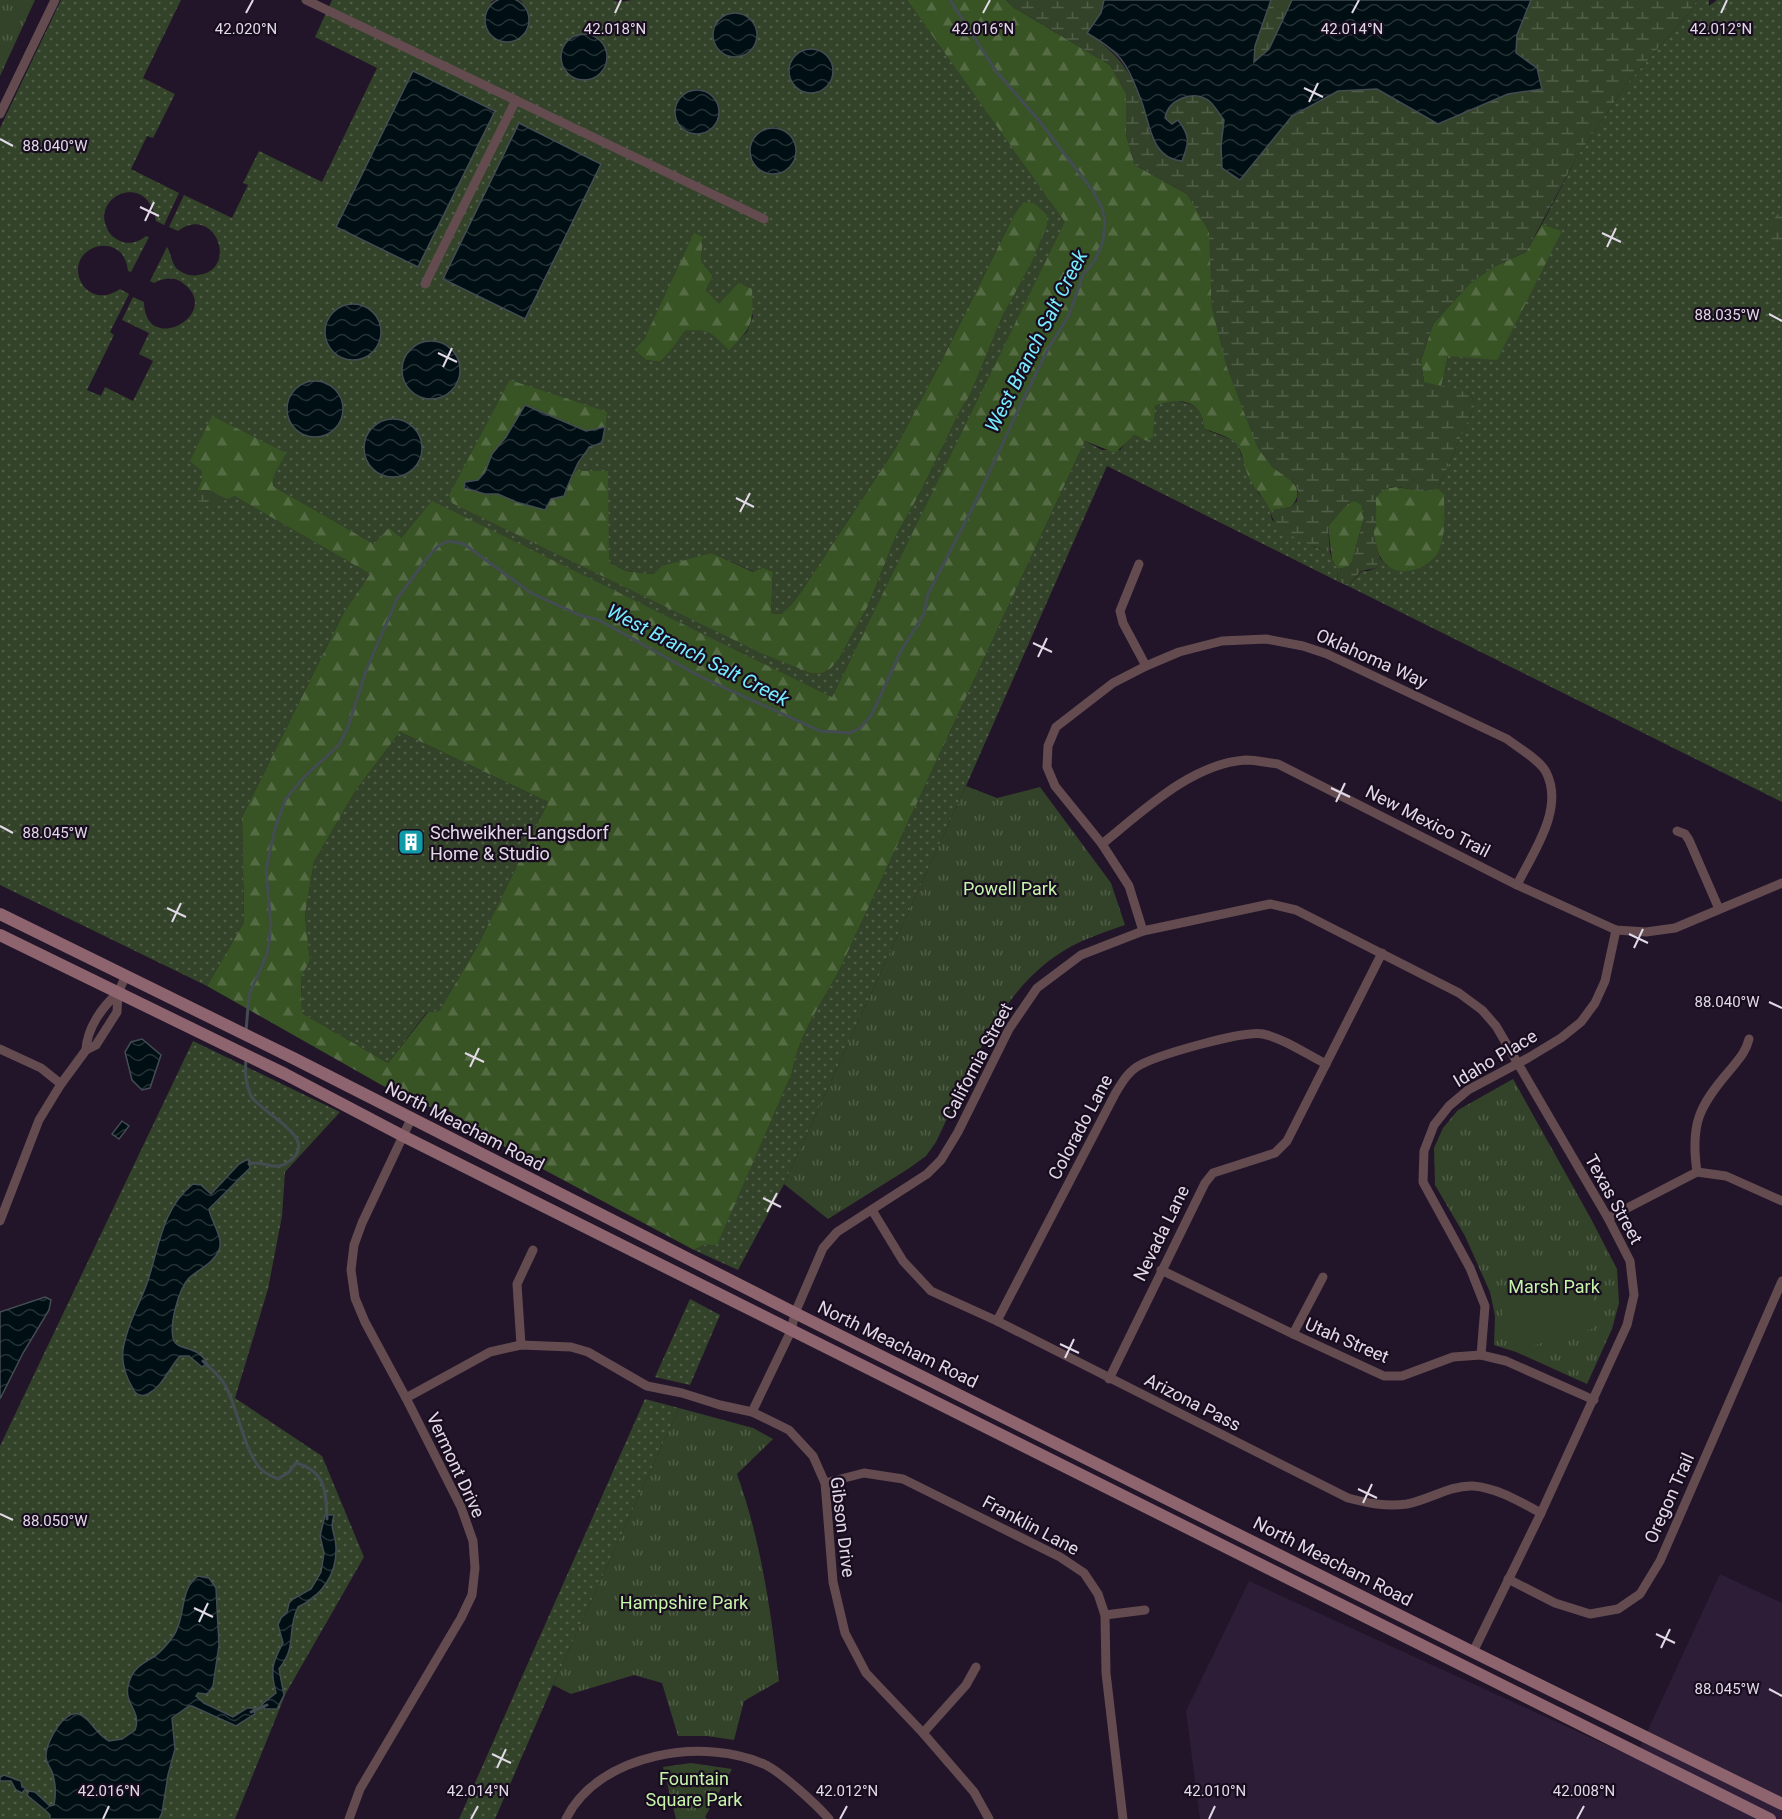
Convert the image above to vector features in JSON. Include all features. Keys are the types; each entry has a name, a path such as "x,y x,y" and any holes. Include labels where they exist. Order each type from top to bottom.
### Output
{"main road":[{"name":"North Meacham Road","path":"0,914 264,1044 1473,1652 1782,1804"},
{"name":"North Meacham Road","path":"0,935 227,1045 402,1137 1770,1819"}],"street":[{"path":"0,114 55,0"},
{"path":"306,0 764,219"},
{"path":"425,284 516,100"},
{"path":"1139,564 1120,611 1123,623 1146,666"},
{"name":"Oklahoma Way","path":"1102,844 1056,786 1047,767 1048,746 1056,727 1113,683 1179,652 1222,641 1266,639 1303,646 1328,654 1507,739 1546,771 1552,811 1517,885"},
{"name":"New Mexico Trail","path":"1102,844 1169,792 1212,767 1246,760 1278,764 1517,885 1616,930"},
{"path":"1677,831 1685,834 1689,840 1719,909"},
{"path":"1102,844 1129,886 1143,931"},
{"path":"1616,930 1646,932 1675,928 1782,883"},
{"name":"California Street","path":"752,1412 791,1331 795,1313 823,1248 837,1232 927,1174 941,1160 958,1132 1009,1029 1037,988 1081,955 1143,931 1270,904 1296,910 1382,953"},
{"name":"Idaho Place","path":"1481,1356 1485,1306 1470,1268 1423,1182 1424,1151 1434,1125 1449,1106 1468,1090 1561,1038 1581,1022 1595,1003 1605,981 1616,930"},
{"name":"Texas Street","path":"1382,953 1459,993 1482,1010 1496,1026 1608,1218 1630,1261 1634,1295 1627,1325 1541,1513 1473,1652"},
{"name":"Nevada Lane","path":"1109,1379 1204,1182 1213,1173 1275,1153 1287,1141 1382,953"},
{"path":"0,1221 4,1198 39,1120 61,1084 86,1050 96,1045 117,1012 118,993 126,975"},
{"path":"86,1050 87,1040 104,1005 118,993"},
{"name":"Colorado Lane","path":"998,1321 1114,1094 1126,1075 1142,1064 1197,1046 1242,1035 1261,1033 1277,1038 1326,1064"},
{"path":"1698,1172 1694,1147 1698,1116 1710,1093 1747,1049 1749,1039"},
{"path":"0,1049 41,1068 61,1084"},
{"name":"Vermont Drive","path":"349,1819 360,1789 461,1618 472,1595 475,1569 473,1541 461,1507 365,1322 356,1298 351,1270 354,1245 411,1119"},
{"path":"1608,1218 1698,1172 1726,1176 1782,1201"},
{"name":"Arizona Pass","path":"872,1210 903,1262 931,1291 998,1321 1348,1498 1377,1505 1407,1504 1446,1491 1473,1486 1506,1494 1541,1513"},
{"path":"521,1345 517,1284 533,1250"},
{"name":"Utah Street","path":"1161,1270 1293,1335 1384,1376 1402,1376 1453,1358 1481,1356 1506,1360 1594,1400"},
{"path":"1293,1335 1323,1277"},
{"name":"Oregon Trail","path":"1508,1579 1556,1603 1590,1614 1618,1609 1640,1594 1660,1561 1782,1281"},
{"name":"Gibson Drive","path":"406,1398 490,1352 521,1345 571,1347 588,1352 647,1386 752,1412 789,1430 813,1456 825,1483 833,1582 845,1633 866,1673 974,1792 989,1819"},
{"name":"Franklin Lane","path":"825,1483 864,1473 903,1479 1060,1557 1084,1573 1098,1594 1105,1615 1106,1673 1123,1819"},
{"path":"1105,1615 1145,1610"},
{"path":"922,1733 966,1685 975,1667"},
{"path":"566,1819 570,1810 594,1784 633,1762 691,1750 733,1753 768,1766 816,1804 829,1819"}],"shaded area":[{"path":"1720,1574 1782,1603 1782,1819 1200,1819 1186,1711 1249,1581 1635,1758"}],"green space":[{"path":"0,0 35,0 0,76"},
{"path":"61,0 181,0 143,78 175,94 153,138 147,136 131,169 179,193 164,225 156,221 151,205 143,196 133,192 122,193 113,198 107,206 104,216 108,230 114,237 130,243 146,236 149,237 131,272 128,271 126,260 120,252 105,246 91,249 82,257 78,266 82,284 89,291 98,295 108,295 120,289 129,294 110,332 114,335 87,390 101,396 105,387 133,401 153,361 139,354 149,333 122,320 133,297 144,302 148,318 156,327 167,328 179,325 189,317 194,307 194,296 184,284 177,280 166,279 154,283 150,281 167,247 176,268 189,275 211,271 218,262 220,251 218,241 212,231 203,225 191,225 178,231 169,227 184,195 232,218 248,185 243,183 259,151 322,182 377,68 315,37 332,0 494,0 490,3 523,3 520,0 612,0 620,2 632,0 907,0 1066,222 832,697 432,502 400,539 374,544 273,486 274,475 202,471 202,479 197,491 234,496 370,574 344,612 242,817 244,922 207,986 0,885 0,128","holes":["713,27 757,37 750,51 713,41","587,34 600,40 595,77 581,80","788,73 831,81 821,91 795,87","699,89 711,96 718,106 719,115 692,90","777,127 779,174 768,173 759,168 751,152 752,143 765,129","1023,202 1030,266 1002,317 971,393 896,536 868,606 840,657 452,502 625,571 654,574 712,553 754,572 773,572 771,613 781,614 803,589 895,449 1014,215","703,237 701,261 713,276 706,290 719,305 738,283 753,316 747,332 729,349 713,335 700,328 685,331 660,362 646,360 634,350 645,338","325,328 360,360 340,356 328,342","435,341 448,347 458,358 418,396 406,383","318,381 320,437 303,435 299,386","396,419 416,432 422,448 406,473 388,477 386,420"]},
{"path":"907,0 1006,0 1013,7 1110,65 1126,93 1126,135 1135,165 1187,194 1210,232 1212,308 1272,467 1294,484 1297,489 1296,500 1291,507 1274,510 1271,514 1248,475 1237,444 1226,437 1204,429 1199,411 1188,403 1180,401 1155,406 1153,437 1147,441 1134,435 1115,453 1085,441 839,971 799,1046 792,1073 717,1245 706,1244 694,1250 524,1159 449,1111 415,1104 207,986 244,922 242,817 344,612 370,574 234,496 227,499 208,490 197,491 202,479 202,471 190,461 212,416 286,453 274,475 273,486 374,544 389,528 401,538 432,501 832,697 1065,222","holes":["400,732 548,802 478,945 439,1011 428,1012 388,1063 302,1013 301,977 310,961 305,915 314,862 356,790"]},
{"path":"1006,0 1104,0 1101,13 1087,33 1114,54 1133,80 1152,138 1178,121 1172,124 1165,118 1175,101 1188,96 1208,100 1224,120 1221,146 1240,180 1292,116 1338,91 1377,89 1438,124 1508,94 1542,89 1537,68 1516,53 1517,35 1531,0 1697,0 1689,13 1626,85 1577,157 1526,252 1495,266 1470,283 1433,324 1421,360 1424,382 1470,393 1475,405 1438,488 1416,491 1393,487 1387,488 1376,497 1376,524 1373,531 1380,558 1376,568 1361,571 1348,586 1337,581 1338,569 1348,567 1352,562 1364,518 1362,505 1354,501 1346,505 1328,526 1330,552 1305,543 1287,533 1274,521 1271,514 1273,510 1291,507 1297,501 1298,491 1294,483 1272,467 1257,447 1226,365 1212,308 1209,232 1187,194 1135,165 1126,135 1126,93 1110,65 1013,7"},
{"path":"1271,0 1292,0 1269,49 1254,62 1255,46"},
{"path":"1697,0 1709,0 1709,6 1717,0 1782,0 1782,802 1348,586 1362,571 1376,568 1380,558 1387,566 1442,538 1444,494 1438,488 1475,405 1470,393 1441,387 1448,356 1562,231 1542,224 1577,157 1626,85 1689,13"},
{"path":"1023,202 1034,203 1047,215 1047,225 1030,266 1002,317 971,393 896,536 868,606 840,657 831,668 822,673 811,673 761,653 452,503 449,495 510,380 607,412 605,427 587,431 525,405 506,437 492,454 485,472 478,480 485,494 498,494 516,502 564,496 570,479 576,471 608,471 609,563 625,571 654,574 662,566 712,553 753,572 763,568 773,572 771,613 781,614 803,589 895,449 1014,215"},
{"path":"1782,210 1782,254 1766,237 1776,216"},
{"path":"1542,224 1562,231 1497,360 1448,356 1441,387 1424,383 1421,360 1433,324 1470,283 1495,266 1526,252"},
{"path":"694,233 703,237 701,261 713,276 706,290 719,304 738,283 752,289 752,317 748,329 729,350 710,333 700,330 685,331 660,362 646,360 634,350 645,338"},
{"path":"1173,400 1196,407 1202,415 1204,429 1235,441 1258,493 1268,502 1272,520 1314,547 1330,552 1338,569 1337,581 1107,466 966,786 784,1184 738,1270 694,1250 706,1244 717,1244 792,1073 799,1046 839,971 1085,441 1102,450 1120,450 1128,439 1134,435 1140,438 1152,428 1155,406"},
{"path":"1396,487 1423,491 1438,488 1444,494 1444,530 1441,544 1434,557 1420,568 1402,571 1394,569 1387,565 1378,552 1373,531 1376,524 1376,497 1383,489"},
{"path":"208,490 227,499 215,506 201,505 196,496 197,491"},
{"path":"1354,500 1362,505 1364,518 1352,562 1348,567 1338,569 1332,560 1328,526 1345,506"},
{"path":"400,732 548,802 478,945 439,1011 427,1012 388,1063 302,1013 301,977 310,961 305,915 314,862 356,790"},
{"name":"Powell Park","path":"966,786 997,798 1040,787 1111,883 1125,925 1070,947 1045,964 1023,985 989,1034 936,1142 926,1156 828,1219 784,1184"},
{"path":"193,1041 340,1112 285,1172 282,1216 268,1289 235,1398 322,1456 364,1557 286,1693 235,1819 0,1819 0,1446"},
{"name":"Marsh Park","path":"1513,1079 1617,1269 1619,1303 1612,1329 1587,1384 1516,1352 1494,1345 1495,1316 1490,1292 1465,1236 1435,1185 1434,1148 1443,1128 1458,1110"},
{"path":"1526,1256 1546,1256 1582,1272 1595,1303 1595,1328 1535,1345 1517,1345 1503,1334 1502,1312 1511,1261"},
{"path":"690,1299 720,1315 690,1385 655,1377"},
{"path":"645,1399 679,1408 553,1685 495,1819 459,1819"},
{"name":"Hampshire Park","path":"679,1408 753,1428 773,1439 737,1474 759,1550 779,1681 744,1701 734,1740 707,1736 678,1736 662,1683 634,1675 571,1694 553,1685"},
{"name":"Fountain Square Park","path":"691,1763 732,1769 705,1817 707,1819 676,1819 663,1767"}],"water":[{"path":"507,-2 516,-1 523,4 528,11 528,29 523,36 516,41 507,42 498,41 491,36 486,29 485,20 486,11 491,4 498,-1"},
{"path":"1104,0 1271,0 1255,46 1254,62 1269,49 1292,0 1531,0 1517,35 1516,53 1537,68 1542,89 1508,94 1438,124 1377,89 1338,91 1292,116 1240,180 1222,168 1221,146 1224,120 1208,100 1201,97 1181,98 1171,106 1165,118 1172,124 1178,120 1187,136 1182,161 1171,158 1157,146 1126,66 1111,49 1087,33 1101,13"},
{"path":"735,13 744,14 751,19 756,26 756,44 751,51 744,56 735,57 726,56 719,51 714,44 713,35 714,26 719,19 726,14"},
{"path":"584,34 600,41 607,57 600,73 584,80 568,73 561,57 568,41"},
{"path":"811,49 820,50 827,55 832,62 832,80 827,87 820,92 811,93 802,92 795,87 790,80 789,71 790,62 795,55 802,50"},
{"path":"413,71 495,111 418,267 336,227"},
{"path":"697,90 713,96 719,112 713,128 697,134 681,128 675,112 681,96"},
{"path":"519,123 601,164 525,319 443,279"},
{"path":"778,128 790,134 795,142 795,160 790,168 782,173 768,174 756,168 751,160 750,146 756,134 764,129"},
{"path":"347,304 359,304 369,308 377,316 381,332 377,348 369,356 359,360 347,360 337,356 329,348 325,338 325,326 329,316 337,308"},
{"path":"431,341 442,343 455,354 460,370 458,381 447,394 431,399 420,397 407,386 402,370 404,359 415,346"},
{"path":"310,381 320,381 335,389 341,398 343,409 341,420 335,429 320,437 310,437 299,432 292,425 287,414 287,404 292,393 299,386"},
{"path":"525,405 586,431 605,427 602,443 589,447 578,463 564,496 551,499 545,510 498,494 485,494 464,488 465,482 478,480 485,472 492,454 506,437"},
{"path":"393,419 409,424 417,432 422,448 417,464 409,472 393,477 377,472 369,464 364,448 369,432 377,424"},
{"path":"142,1039 161,1055 150,1088 142,1090 132,1080 125,1052 131,1042"},
{"path":"122,1121 129,1126 119,1139 112,1134"},
{"path":"248,1159 250,1168 209,1209 219,1235 219,1250 210,1262 185,1283 173,1318 172,1327 176,1344 199,1353 207,1363 202,1367 189,1356 180,1356 153,1391 146,1395 137,1394 125,1371 123,1350 167,1218 182,1194 193,1184 201,1185 211,1194 239,1164"},
{"path":"45,1297 51,1300 49,1310 23,1353 0,1399 0,1312"},
{"path":"325,1515 334,1515 332,1528 336,1542 336,1557 334,1566 321,1590 298,1607 288,1653 279,1669 284,1695 277,1709 265,1709 262,1704 276,1693 273,1667 283,1643 278,1625 287,1612 289,1603 311,1589 321,1572 324,1553 320,1536"},
{"path":"198,1576 209,1578 216,1588 219,1645 213,1686 206,1694 198,1693 196,1696 204,1703 233,1717 247,1708 253,1708 255,1714 236,1726 189,1706 172,1718 175,1749 159,1819 50,1819 50,1815 27,1795 29,1791 35,1792 50,1806 54,1805 54,1780 46,1757 53,1734 63,1720 76,1714 86,1718 109,1741 122,1739 135,1730 137,1723 135,1712 127,1692 132,1675 158,1654 174,1635 178,1628 188,1588"},
{"path":"4,1775 21,1781 22,1787 26,1788 22,1793 16,1790 11,1781 0,1781 0,1777"}],"waterway":[{"name":"West Branch Salt Creek","path":"246,1031 249,995 267,954 269,943 271,924 266,871 274,832 285,800 304,777 339,745 348,727 367,668 397,599 438,546 448,541 464,544 531,593 579,615 599,620 701,677 820,731 850,733 860,728 871,716 901,651 924,614 928,594 973,507 1048,349 1069,315 1083,275 1095,260 1103,241 1105,221 1102,208 1093,191 1041,123 996,71 950,0"},
{"name":"West Branch Salt Creek","path":"246,1059 246,1078 251,1096 288,1128 299,1146 296,1155 280,1166 249,1164"},
{"name":"West Branch Salt Creek","path":"203,1361 225,1385 250,1453 256,1462 264,1471 278,1479 289,1472 296,1463 313,1471 319,1477 325,1492 327,1519"},
{"name":"West Branch Salt Creek","path":"251,1712 267,1705"}],"place":[{"name":"Schweikher-Langsdorf Home & Studio","path":"411,842"}]}
